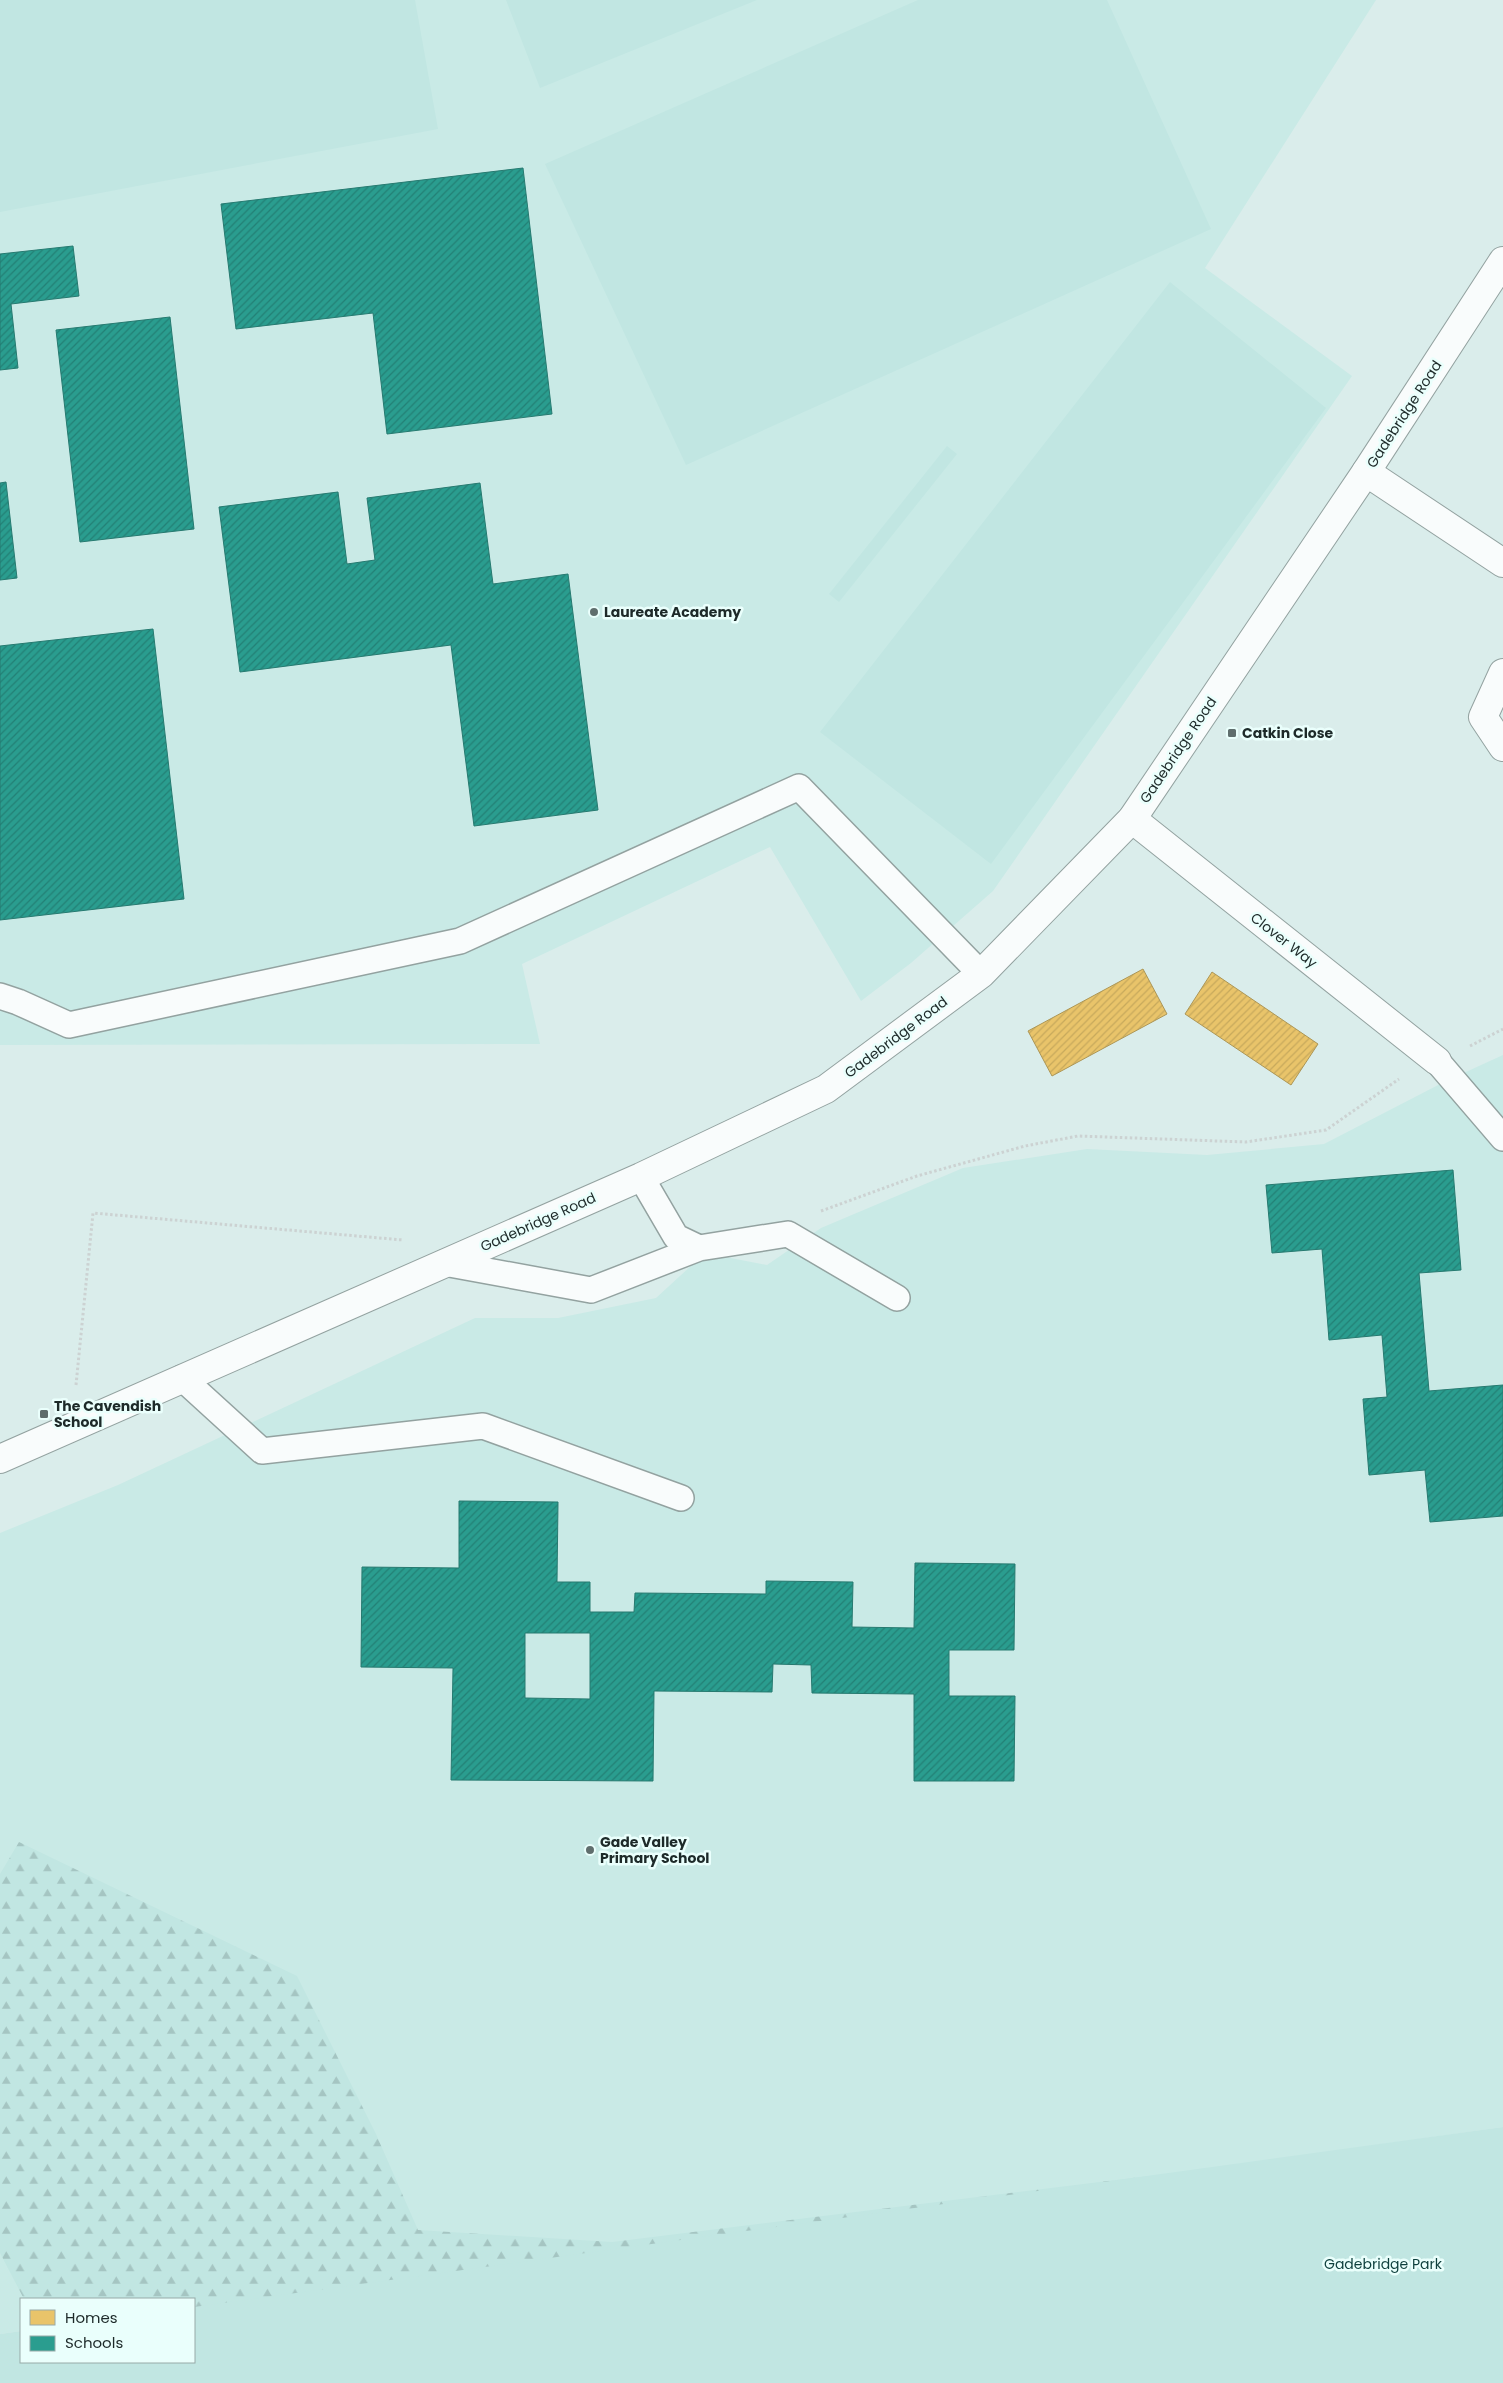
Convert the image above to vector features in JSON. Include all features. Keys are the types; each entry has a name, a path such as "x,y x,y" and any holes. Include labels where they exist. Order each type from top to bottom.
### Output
{"street":[{"name":"Gadebridge Road","path":"0,1459 641,1177 826,1090 981,974 1132,819 1366,472 1503,261"},
{"path":"1366,472 1503,563"},
{"path":"1503,673 1483,717 1503,747"},
{"name":"Clover Way","path":"1132,819 1437,1061"}],"lane":[{"path":"0,996 69,1025 460,941 799,787 981,974"},
{"path":"1437,1061 1503,1138"},
{"path":"641,1177 676,1237 699,1248"},
{"path":"441,1265 591,1290 699,1248 788,1234 896,1298"},
{"path":"182,1378 262,1451 483,1426 681,1498"}],"path":[{"path":"816,1213 917,1176 1025,1146 1078,1136 1246,1142 1326,1130 1395,1081 1437,1061"},
{"path":"72,1426 93,1213 403,1240 441,1265"}],"shaded area":[{"name":"Laureate Academy","path":"0,0 1376,0 1205,268 1352,376 993,891 911,963 861,1001 770,847 522,964 540,1044 0,1045"},
{"name":"Gade Valley Primary School","path":"1503,1055 1503,2127 1214,2168 195,2299 20,2298 20,2331 0,2334 0,1533 118,1485 475,1318 558,1318 656,1298 705,1253 767,1265 821,1228 963,1168 1087,1149 1207,1155 1324,1144 1444,1082"}],"green space":[{"path":"0,0 415,0 438,129 0,212"},
{"path":"506,0 757,0 540,88"},
{"path":"918,0 1107,0 1211,229 686,465 545,164"},
{"path":"1170,282 1326,408 991,864 820,732"},
{"path":"947,446 957,454 839,602 829,594"},
{"path":"19,1842 297,1976 376,2134 418,2230 612,2242 1214,2168 1503,2146 195,2362 195,2298 23,2298 0,2253 0,1874"},
{"name":"Gadebridge Park","path":"1503,2127 1503,2383 0,2383 0,2334 20,2331 20,2363 195,2363 195,2307"}],"building: Homes":[{"path":"1143,969 1167,1014 1052,1076 1028,1031"},
{"path":"1212,972 1318,1044 1291,1085 1185,1014"}],"building: Schools":[{"path":"523,168 552,414 387,434 373,313 236,329 221,204"},
{"path":"73,246 79,296 11,304 18,368 0,370 0,254"},
{"path":"170,317 194,529 80,542 56,330"},
{"path":"6,482 17,578 0,580 0,483"},
{"path":"480,483 493,584 568,574 598,810 474,826 451,645 240,672 219,507 338,492 347,564 375,560 367,498"},
{"path":"153,629 184,899 0,920 0,646"},
{"path":"1453,1170 1461,1270 1419,1273 1429,1391 1503,1385 1503,1516 1430,1522 1425,1470 1369,1475 1363,1399 1387,1397 1382,1335 1329,1340 1322,1249 1272,1253 1266,1185"},
{"path":"459,1501 558,1502 557,1582 590,1582 590,1612 634,1612 635,1593 766,1594 766,1581 853,1582 852,1627 914,1628 915,1563 1015,1564 1014,1650 949,1650 949,1696 1015,1696 1014,1781 914,1781 914,1694 812,1693 811,1665 773,1664 772,1692 654,1691 653,1781 451,1780 453,1668 361,1667 362,1567 459,1568","holes":["525,1633 590,1633 590,1699 525,1698"]}],"place":[{"name":"Laureate Academy","path":"594,612"},
{"name":"Catkin Close","path":"1232,733"},
{"name":"The Cavendish School","path":"44,1414"},
{"name":"Gade Valley Primary School","path":"590,1850"}]}
